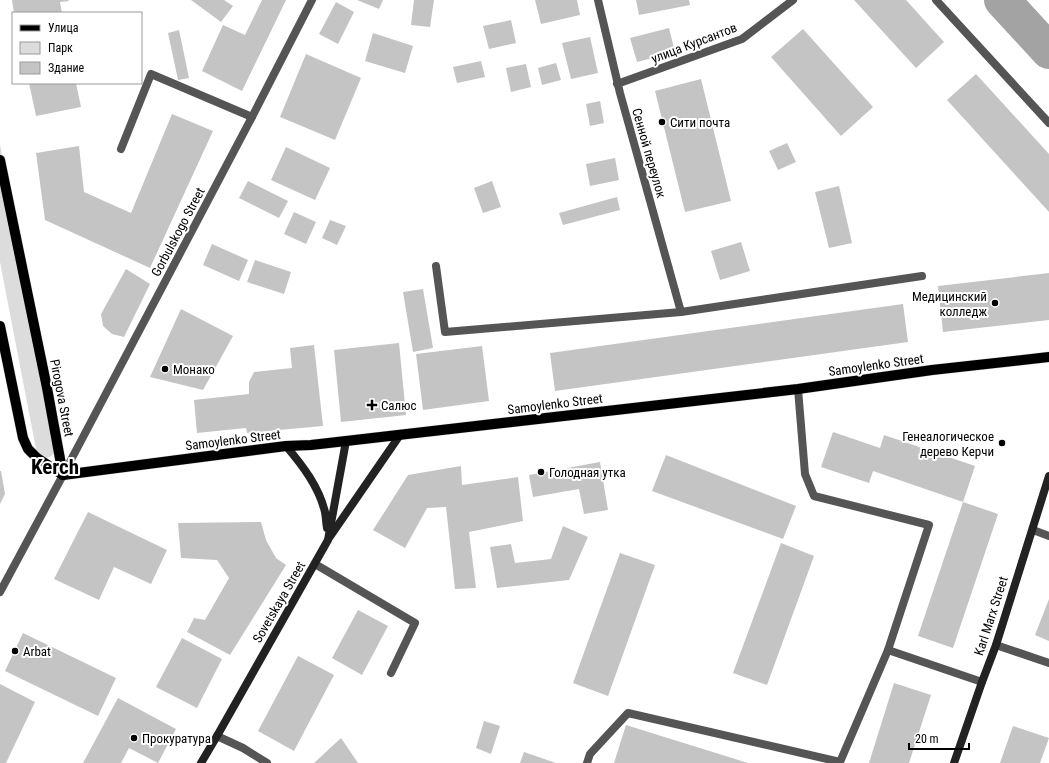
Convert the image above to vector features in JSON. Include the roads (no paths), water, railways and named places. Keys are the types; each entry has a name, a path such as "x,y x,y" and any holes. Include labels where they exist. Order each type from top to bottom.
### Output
{"main road":[{"name":"Pirogova Street","path":"0,160 47,388 63,475"},
{"path":"0,326 23,438 28,449 37,458 63,475"},
{"name":"Samoylenko Street","path":"63,475 286,446 311,445 798,389 932,370 1049,357"},
{"path":"328,540 400,435"},
{"name":"Sovetskaya Street","path":"201,763 328,540 346,441"},
{"path":"286,446 303,466 318,492 325,513 328,540"},
{"name":"Karl Marx Street","path":"954,763 996,645 1049,476"}],"street":[{"name":"Gorbulskogo Street","path":"0,592 252,117 312,0"},
{"name":"Сенной переулок","path":"598,0 617,84 681,312"},
{"name":"улица Курсантов","path":"617,84 742,40 793,0"},
{"path":"936,0 1049,123"},
{"path":"121,149 151,74 252,117"},
{"path":"436,266 445,332 681,312 922,276"},
{"path":"587,763 590,754 628,713 840,762 888,650 929,525 814,496 805,474 798,389"},
{"path":"1033,530 1049,536"},
{"path":"315,564 414,623 391,673"},
{"path":"996,645 1049,663"},
{"path":"888,650 982,682"},
{"path":"217,736 243,748 267,763"}],"waterway":[{"path":"1002,0 1049,51"}],"place":[{"name":"Сити почта","path":"662,122"},
{"name":"Медицинский колледж","path":"995,303"},
{"name":"Монако","path":"165,369"},
{"name":"Салюс","path":"372,405"},
{"name":"Генеалогическое дерево Керчи","path":"1002,443"},
{"name":"Голодная утка","path":"541,472"},
{"name":"Arbat","path":"15,651"},
{"name":"Прокуратура","path":"134,738"}],"district":[{"name":"Kerch","path":"55,467"}]}
